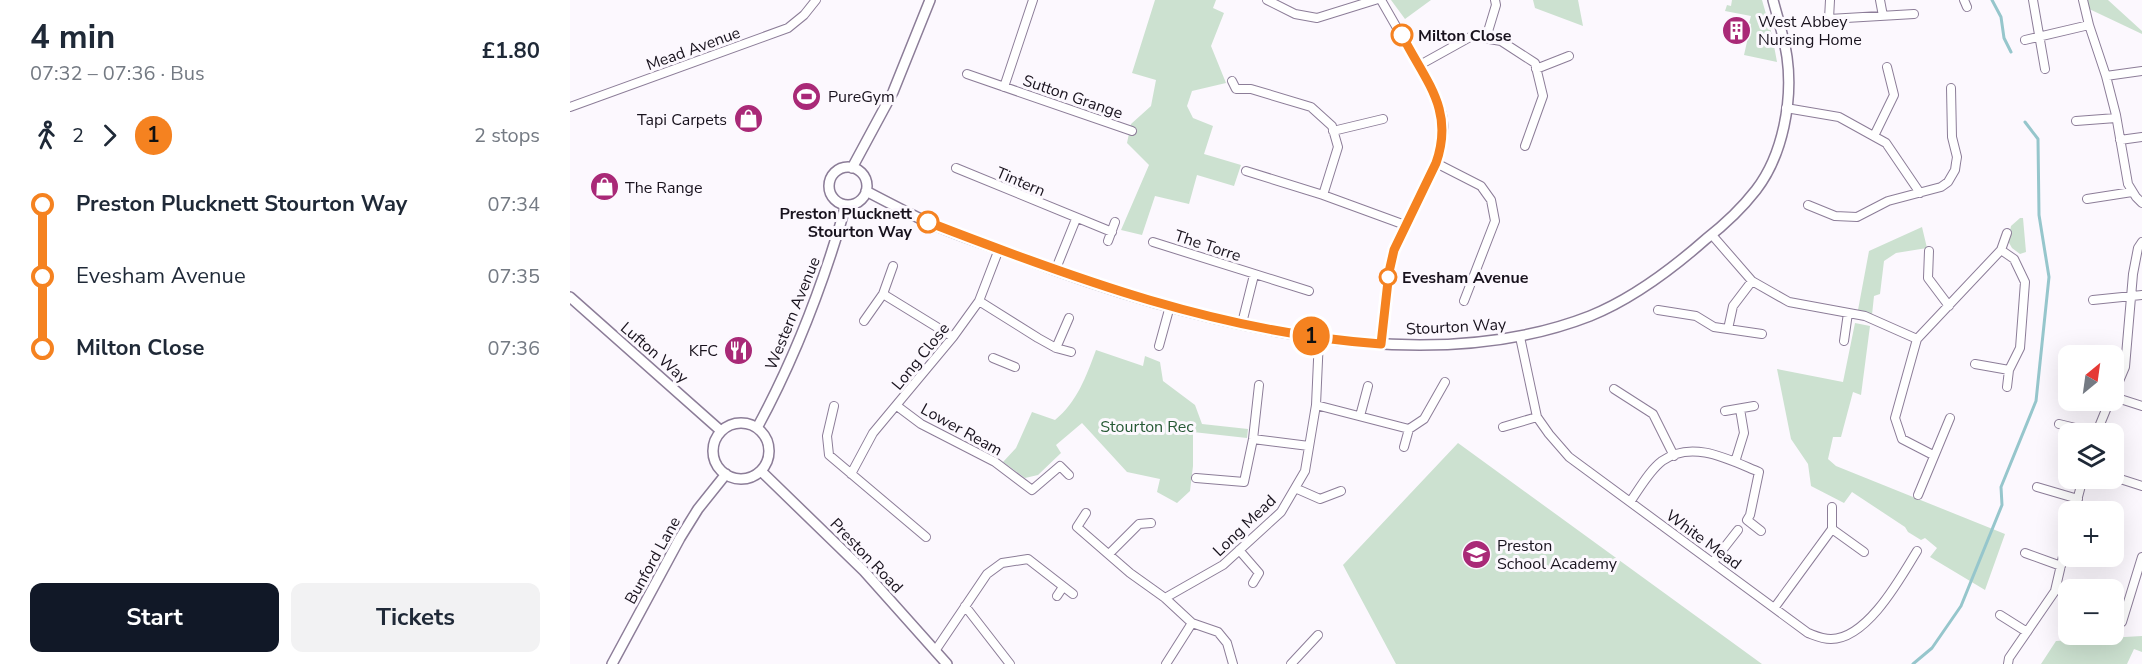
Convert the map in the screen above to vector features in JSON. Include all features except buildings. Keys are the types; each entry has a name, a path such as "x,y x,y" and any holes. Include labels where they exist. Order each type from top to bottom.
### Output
{"street":[{"name":"Mead Avenue","path":"570,107 788,28 804,15 816,0"},
{"path":"852,168 893,92 930,0"},
{"name":"Sutton Grange","path":"1005,87 1033,0"},
{"path":"1267,0 1295,14 1317,18 1375,0"},
{"path":"1381,0 1393,17 1436,96 1444,128 1442,148 1436,163 1394,250 1389,272 1381,344"},
{"path":"1486,38 1496,5 1495,0"},
{"name":"Stourton Way","path":"866,191 924,220 1055,271 1170,306 1242,323 1320,338 1417,346 1520,337 1591,316 1613,305 1679,261 1712,235 1757,189 1768,171 1778,146 1786,108 1787,58 1773,0"},
{"path":"1830,0 1829,19 1914,14"},
{"path":"1880,0 1882,16"},
{"path":"2033,0 2045,69"},
{"path":"2083,0 2106,76 2128,184 2142,203"},
{"path":"2025,40 2089,26"},
{"path":"1418,66 1472,36 1501,41 1535,63 1543,96 1525,146"},
{"path":"1536,69 1569,56"},
{"path":"1874,136 1894,95 1887,67"},
{"path":"2106,76 2142,71"},
{"name":"Sutton Grange","path":"968,74 1132,131"},
{"path":"1232,81 1236,89 1251,89 1311,107 1332,126 1338,147 1323,195"},
{"path":"1808,205 1835,216 1857,217 1888,201 1941,187 1948,182 1955,170 1957,156 1952,137 1951,88"},
{"path":"1786,108 1839,117 1886,143 1920,192"},
{"path":"2076,121 2116,118"},
{"path":"1333,131 1383,119"},
{"path":"2120,140 2142,137"},
{"path":"1436,163 1481,186 1491,200 1494,221 1464,302"},
{"path":"852,168 858,170 866,179 866,191 856,203 846,205 836,201 829,186 836,171 852,168"},
{"name":"Tintern","path":"956,168 1112,232"},
{"path":"1245,171 1323,195 1405,225"},
{"path":"2087,199 2132,192"},
{"name":"Western Avenue","path":"757,428 783,378 797,344 833,251 846,205"},
{"path":"1055,271 1076,219"},
{"path":"1108,241 1115,222"},
{"path":"1933,455 1902,439 1895,418 1917,339 2001,250 2007,232"},
{"name":"The Torre","path":"1156,233 1152,244 1309,291"},
{"path":"1712,235 1752,281 1789,302 1865,316 1917,339"},
{"path":"2124,368 2133,274 2138,248 2142,243"},
{"name":"Long Close","path":"851,474 873,433 953,337 979,301 999,249"},
{"path":"1929,250 1928,278 1949,306"},
{"path":"2001,250 2014,259 2025,282 2020,348 2009,369 2007,387"},
{"path":"864,321 883,294 893,266"},
{"name":"The Torre","path":"1242,323 1254,275"},
{"path":"1728,329 1733,306 1752,281"},
{"path":"883,294 953,337"},
{"path":"2093,300 2142,295"},
{"name":"Lufton Way","path":"570,297 721,431"},
{"path":"979,301 1056,348 1071,352"},
{"path":"1159,346 1170,306"},
{"path":"1658,310 1696,316 1714,327 1762,334"},
{"path":"1844,341 1848,313"},
{"path":"1056,348 1069,318"},
{"name":"White Mead","path":"1520,337 1538,417 1569,457 1808,633 1821,638 1833,639 1850,634 1862,626 1892,590 1917,551"},
{"name":"Long Mead","path":"1165,598 1223,565 1281,512 1305,471 1316,405 1320,338"},
{"path":"993,358 1015,366"},
{"path":"1975,364 2009,369"},
{"path":"1404,447 1409,429 1424,419 1445,382"},
{"path":"1196,478 1244,482 1253,439 1259,385"},
{"path":"1360,416 1368,386"},
{"path":"1614,389 1653,414 1674,456"},
{"path":"2124,399 2142,406"},
{"name":"Lower Ream","path":"897,405 921,424 995,462 1032,490 1060,466 1069,475"},
{"path":"1316,405 1409,429"},
{"path":"834,406 827,436 829,455 926,537"},
{"path":"1725,411 1754,406"},
{"path":"1735,462 1744,433 1740,409"},
{"path":"1503,427 1538,417"},
{"path":"1918,495 1950,418"},
{"path":"738,423 757,428 767,440 769,448 761,471 748,478 733,478 719,468 713,452 714,444 721,431 738,423"},
{"path":"1253,439 1309,446"},
{"path":"1630,502 1663,461 1683,452 1702,452 1759,472 1750,515 1713,562"},
{"name":"Preston Road","path":"761,471 864,571 947,664"},
{"name":"Bunford Lane","path":"612,664 680,538 698,509 726,474"},
{"path":"2124,480 2142,486"},
{"path":"2037,487 2078,499 2080,489"},
{"path":"1295,488 1320,499 1341,491"},
{"path":"1775,607 1832,529 1832,507"},
{"path":"1086,513 1075,527 1165,598 1192,623 1218,632 1227,643 1233,664"},
{"path":"1109,554 1139,524 1151,523"},
{"path":"1742,525 1761,531"},
{"path":"1832,529 1864,552"},
{"path":"1239,550 1259,573 1253,583"},
{"path":"2025,553 2058,565"},
{"path":"2124,616 2142,557"},
{"path":"935,651 987,574 1002,563 1028,559 1073,594"},
{"path":"2008,664 2009,658 2055,591 2061,567"},
{"path":"1057,596 1063,586"},
{"path":"965,606 1010,664"},
{"path":"2001,615 2027,632"},
{"path":"1166,664 1192,623"},
{"path":"1291,664 1318,635"}],"green space":[{"path":"1155,0 1216,0 1213,8 1224,13 1211,46 1226,83 1192,91 1187,106 1193,118 1213,126 1204,154 1241,165 1234,186 1197,175 1189,204 1155,196 1142,235 1121,230 1149,165 1127,143 1131,124 1151,106 1156,80 1132,73"},
{"path":"1391,0 1431,0 1405,19"},
{"path":"1533,0 1578,0 1583,26 1535,8"},
{"path":"1732,0 1762,0 1777,62 1744,55 1751,16 1725,11 1727,5 1731,6"},
{"path":"2083,0 2108,0 2142,31 2142,34 2085,7"},
{"path":"2023,218 2026,252 2020,254 2012,248 2008,241 2011,226"},
{"path":"1922,227 1927,248 1896,253 1884,261 1880,294 1874,296 1872,315 1858,310 1869,251"},
{"path":"1855,323 1870,326 1861,395 1853,392 1841,437 1833,437 1828,459 1836,466 2005,534 1985,590 1930,557 1937,548 1925,538 1921,540 1908,532 1905,527 1852,492 1844,503 1811,486 1808,464 1791,439 1777,369 1843,382"},
{"name":"Stourton Rec","path":"1096,350 1143,366 1145,356 1160,362 1163,381 1195,405 1202,424 1248,429 1247,438 1193,432 1190,491 1177,503 1157,492 1160,479 1127,472 1082,423 1056,445 1061,453 1038,475 1025,478 1003,462 1016,448 1032,412 1055,420 1063,413 1075,397"},
{"name":"Preston School Academy","path":"1458,443 1762,664 1396,664 1343,565"},
{"path":"2142,636 2142,652 2134,649 2127,664 2041,664 2056,641 2058,641 2058,645 2124,645 2124,637"}],"waterway":[{"path":"1992,0 2001,17 2004,38 2011,52"},
{"path":"1913,664 1932,648 1961,606 2002,505 2001,487 2036,401 2049,277 2039,215 2038,139 2025,122"}],"bus line":[{"name":"1","path":"928,222 1055,271 1134,297 1242,323 1320,338 1381,344 1389,272 1394,250 1436,163 1442,148 1444,128 1436,96 1402,35"}],"place":[{"name":"West Abbey Nursing Home","path":"1737,30"},
{"name":"Milton Close","path":"1402,35"},
{"name":"PureGym","path":"807,96"},
{"name":"Tapi Carpets","path":"748,119"},
{"name":"The Range","path":"604,187"},
{"name":"Preston Plucknett Stourton Way","path":"928,222"},
{"name":"Evesham Avenue","path":"1388,277"},
{"name":"KFC","path":"739,350"},
{"name":"Preston School Academy","path":"1476,554"}]}
